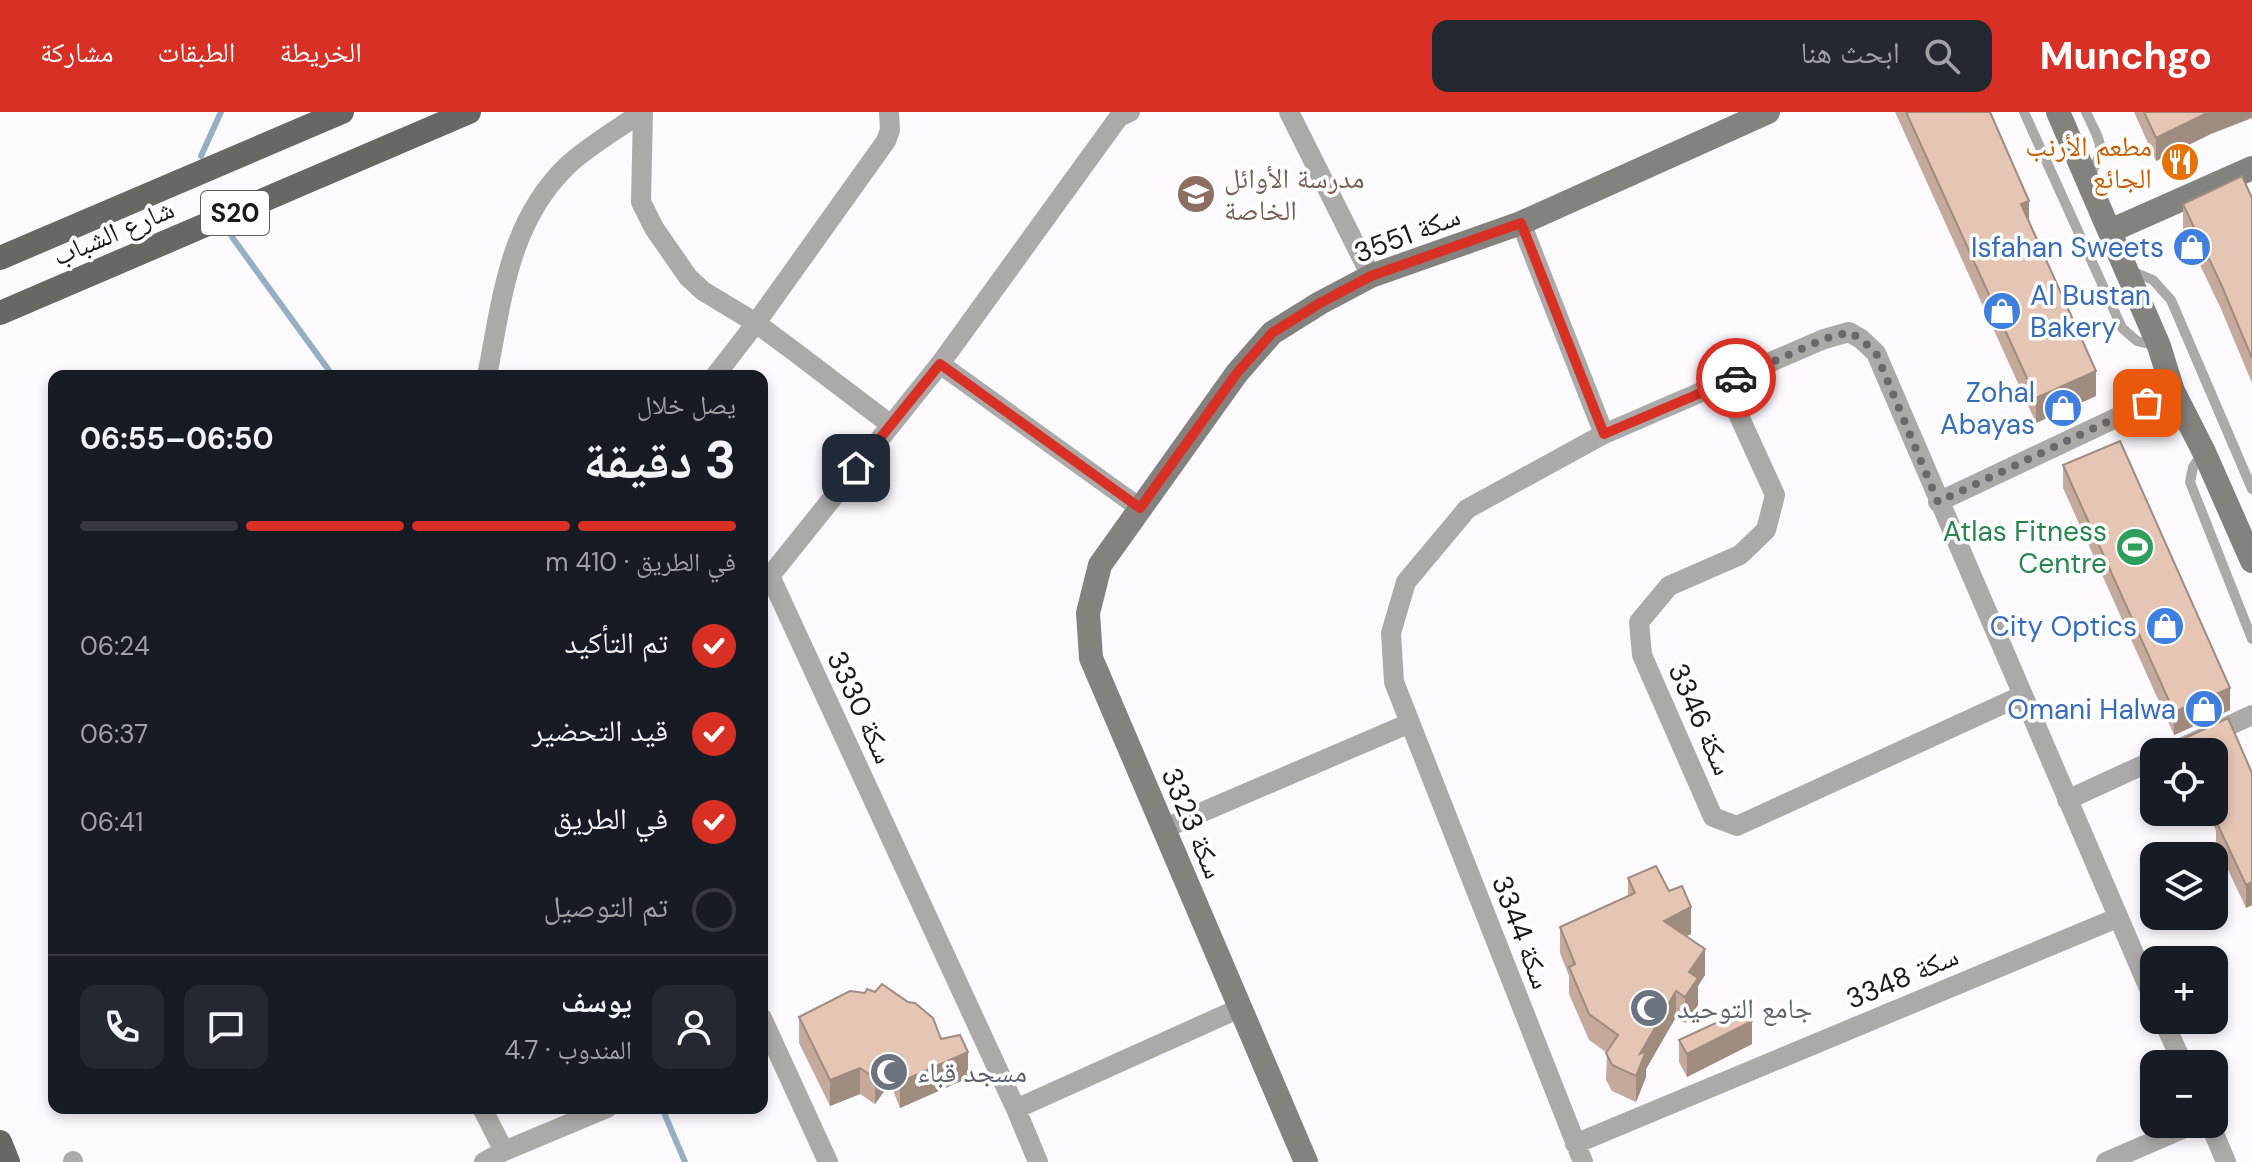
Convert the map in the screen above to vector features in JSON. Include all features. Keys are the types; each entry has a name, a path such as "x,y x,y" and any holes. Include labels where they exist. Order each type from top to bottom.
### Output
{"main road":[{"name":"شارع الشباب","path":"0,258 342,112"},
{"name":"شارع الشباب","path":"0,313 469,112"},
{"path":"0,1142 8,1162"}],"street":[{"path":"643,112 641,202 654,228 695,284 756,323 891,425"},
{"path":"488,370 504,281 534,205 568,165 643,112"},
{"path":"720,370 886,141 890,130 889,112"},
{"name":"سكة 3330","path":"1038,1162 770,576 940,364 1119,117 1130,112"},
{"path":"1289,112 1371,276"},
{"name":"سكة 3551","path":"1140,508 1237,373 1272,333 1371,276 1521,223 1768,112"},
{"path":"2058,112 2159,346 2173,391 2204,452 2252,561"},
{"path":"2110,231 2252,168"},
{"path":"1521,223 1604,434"},
{"name":"سكة 3344","path":"1579,1153 1394,682 1391,633 1406,582 1467,509 1604,434 1824,339 1849,332 1876,353 1938,502"},
{"path":"940,364 1140,508"},
{"name":"سكة 3346","path":"1724,383 1775,495 1766,530 1740,555 1669,586 1639,622 1642,655 1713,817 1737,826 2023,695"},
{"path":"2140,969 1938,502 2173,391"},
{"name":"سكة 3323","path":"1140,508 1100,565 1088,613 1091,658 1306,1162"},
{"path":"2202,738 2252,715"},
{"path":"1163,829 1410,723"},
{"path":"2067,800 2140,766"},
{"name":"سكة 3348","path":"1579,1153 2117,918"},
{"path":"1016,1109 1240,1008"},
{"path":"771,1051 828,1162"},
{"path":"485,1114 504,1151"},
{"path":"484,1162 593,1114"},
{"path":"2106,1162 2162,1138"},
{"path":"2216,1138 2226,1162"}],"lane":[{"path":"2024,112 2122,328 2137,341 2159,346"},
{"path":"2086,112 2102,153 2088,178"},
{"path":"2127,269 2153,280 2171,300 2252,489"},
{"path":"2204,452 2193,467 2190,482 2252,639"}],"building":[{"path":"1906,112 1990,112 2029,201 2021,204 2096,371 2036,398"},
{"path":"2144,112 2209,112 2156,138"},
{"path":"2242,176 2252,198 2252,358 2183,204"},
{"path":"2120,441 2230,688 2174,712 2063,465"},
{"path":"2228,718 2252,773 2252,882 2246,885 2218,826 2228,826 2228,738 2185,738"},
{"path":"1656,866 1669,891 1682,886 1691,907 1664,921 1705,949 1689,972 1698,978 1685,997 1676,991 1640,1054 1646,1051 1636,1076 1612,1065 1606,1053 1618,1035 1589,1014 1569,967 1575,964 1560,927 1635,893 1628,878"},
{"path":"882,984 908,1002 915,1003 933,1018 941,1039 960,1035 968,1052 900,1082 890,1057 875,1078 860,1068 830,1080 799,1017 850,991 865,993 867,989 875,992"},
{"path":"1746,1009 1752,1021 1687,1054 1679,1040"}],"waterway":[{"path":"201,156 221,112"},
{"path":"232,237 329,370"},
{"path":"665,1114 685,1162"}],"way so far":[{"path":"1736,378 1824,339 1849,332 1861,339 1876,353 1938,502 2147,403"}],"place":[{"name":"مطعم الأرنب الجائع","path":"2180,162"},
{"name":"مدرسة الأوائل الخاصة","path":"1196,194"},
{"name":"Isfahan Sweets","path":"2192,247"},
{"name":"Al Bustan Bakery","path":"2002,311"},
{"name":"Zohal Abayas","path":"2063,408"},
{"name":"Atlas Fitness Centre","path":"2135,547"},
{"name":"City Optics","path":"2165,626"},
{"name":"Omani Halwa","path":"2204,709"},
{"name":"جامع التوحيد","path":"1649,1008"},
{"name":"مسجد قباء","path":"889,1072"}],"route":[{"path":"856,468 940,364 1140,508 1237,373 1272,333 1371,276 1521,223 1604,434 1736,378"}]}
